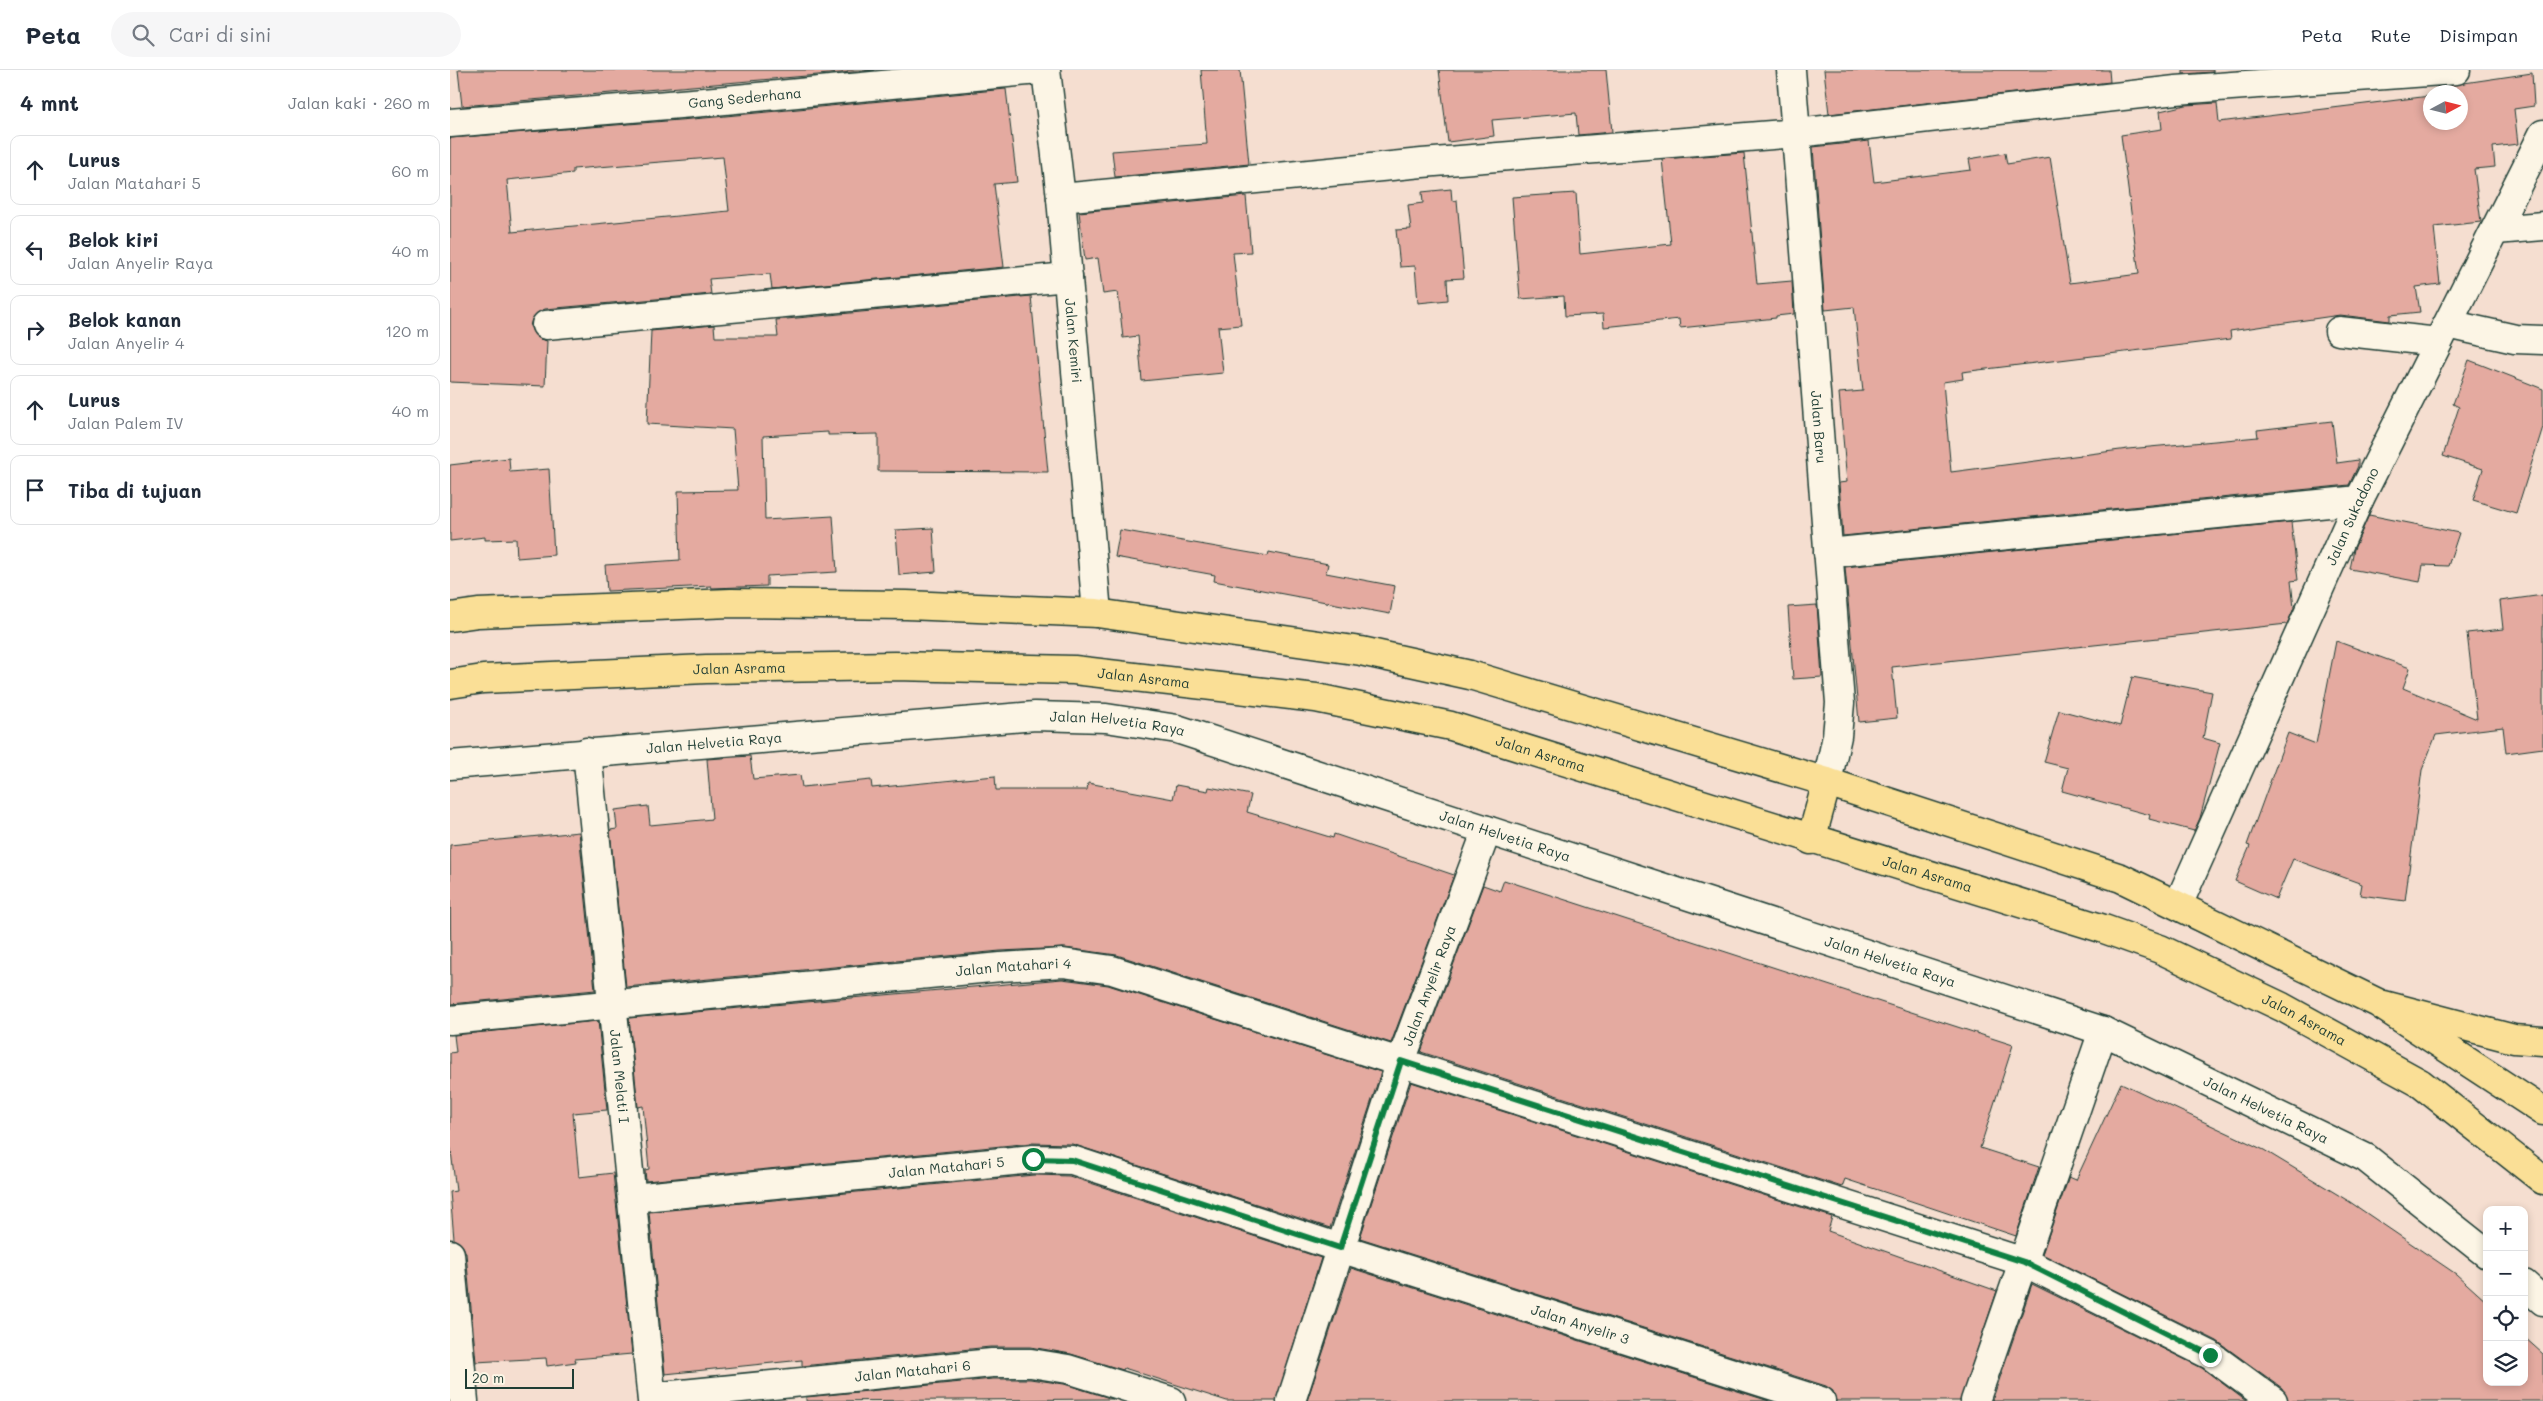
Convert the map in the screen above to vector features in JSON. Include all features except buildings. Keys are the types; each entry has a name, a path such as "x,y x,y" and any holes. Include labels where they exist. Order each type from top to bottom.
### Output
{"main road":[{"path":"450,616 478,613 731,603 907,605 1097,613 1361,651 1470,675 1827,782 2121,878 2378,1003 2543,1110"},
{"name":"Jalan Asrama","path":"450,684 483,679 706,669 895,666 1074,670 1316,698 1451,726 1811,840 2104,929 2160,949 2282,1007 2420,1083 2543,1180"},
{"path":"1811,840 1827,782"},
{"path":"2378,1003 2514,1039 2543,1041"}],"street":[{"name":"Gang Sederhana","path":"450,123 714,101 1039,70"},
{"name":"Jalan Kemiri","path":"1046,70 1062,198 1097,613"},
{"name":"Jalan Baru","path":"1790,70 1797,133 1840,703 1837,736 1827,782"},
{"path":"1062,198 1432,162 1797,133 2175,80 2456,70"},
{"name":"Jalan Sukadono","path":"2178,905 2359,500 2543,134"},
{"path":"2496,230 2543,226"},
{"path":"546,325 1068,277"},
{"path":"2339,332 2443,333 2515,340 2543,340"},
{"path":"1828,554 2359,500"},
{"name":"Jalan Helvetia Raya","path":"450,765 587,752 1035,716 1106,718 1177,729 2104,1031 2366,1158 2483,1251"},
{"name":"Jalan Melati I","path":"587,752 652,1399"},
{"name":"Jalan Anyelir Raya","path":"1291,1401 1401,1061 1487,830"},
{"name":"Jalan Matahari 4","path":"450,1020 1001,967 1063,964 1112,970 2024,1262 2210,1355 2273,1401"},
{"path":"1975,1401 2104,1031"},
{"name":"Jalan Matahari 5","path":"632,1198 1033,1159 1072,1160 1340,1248"},
{"name":"Jalan Anyelir 3","path":"1340,1248 1821,1401"},
{"path":"450,1254 464,1401"},
{"path":"2528,1288 2543,1301"},
{"name":"Jalan Matahari 6","path":"652,1399 992,1363 1031,1364 1068,1369 1171,1401"}],"route":[{"path":"1033,1159 1072,1160 1340,1248 1401,1061 2024,1262 2210,1355"}]}
